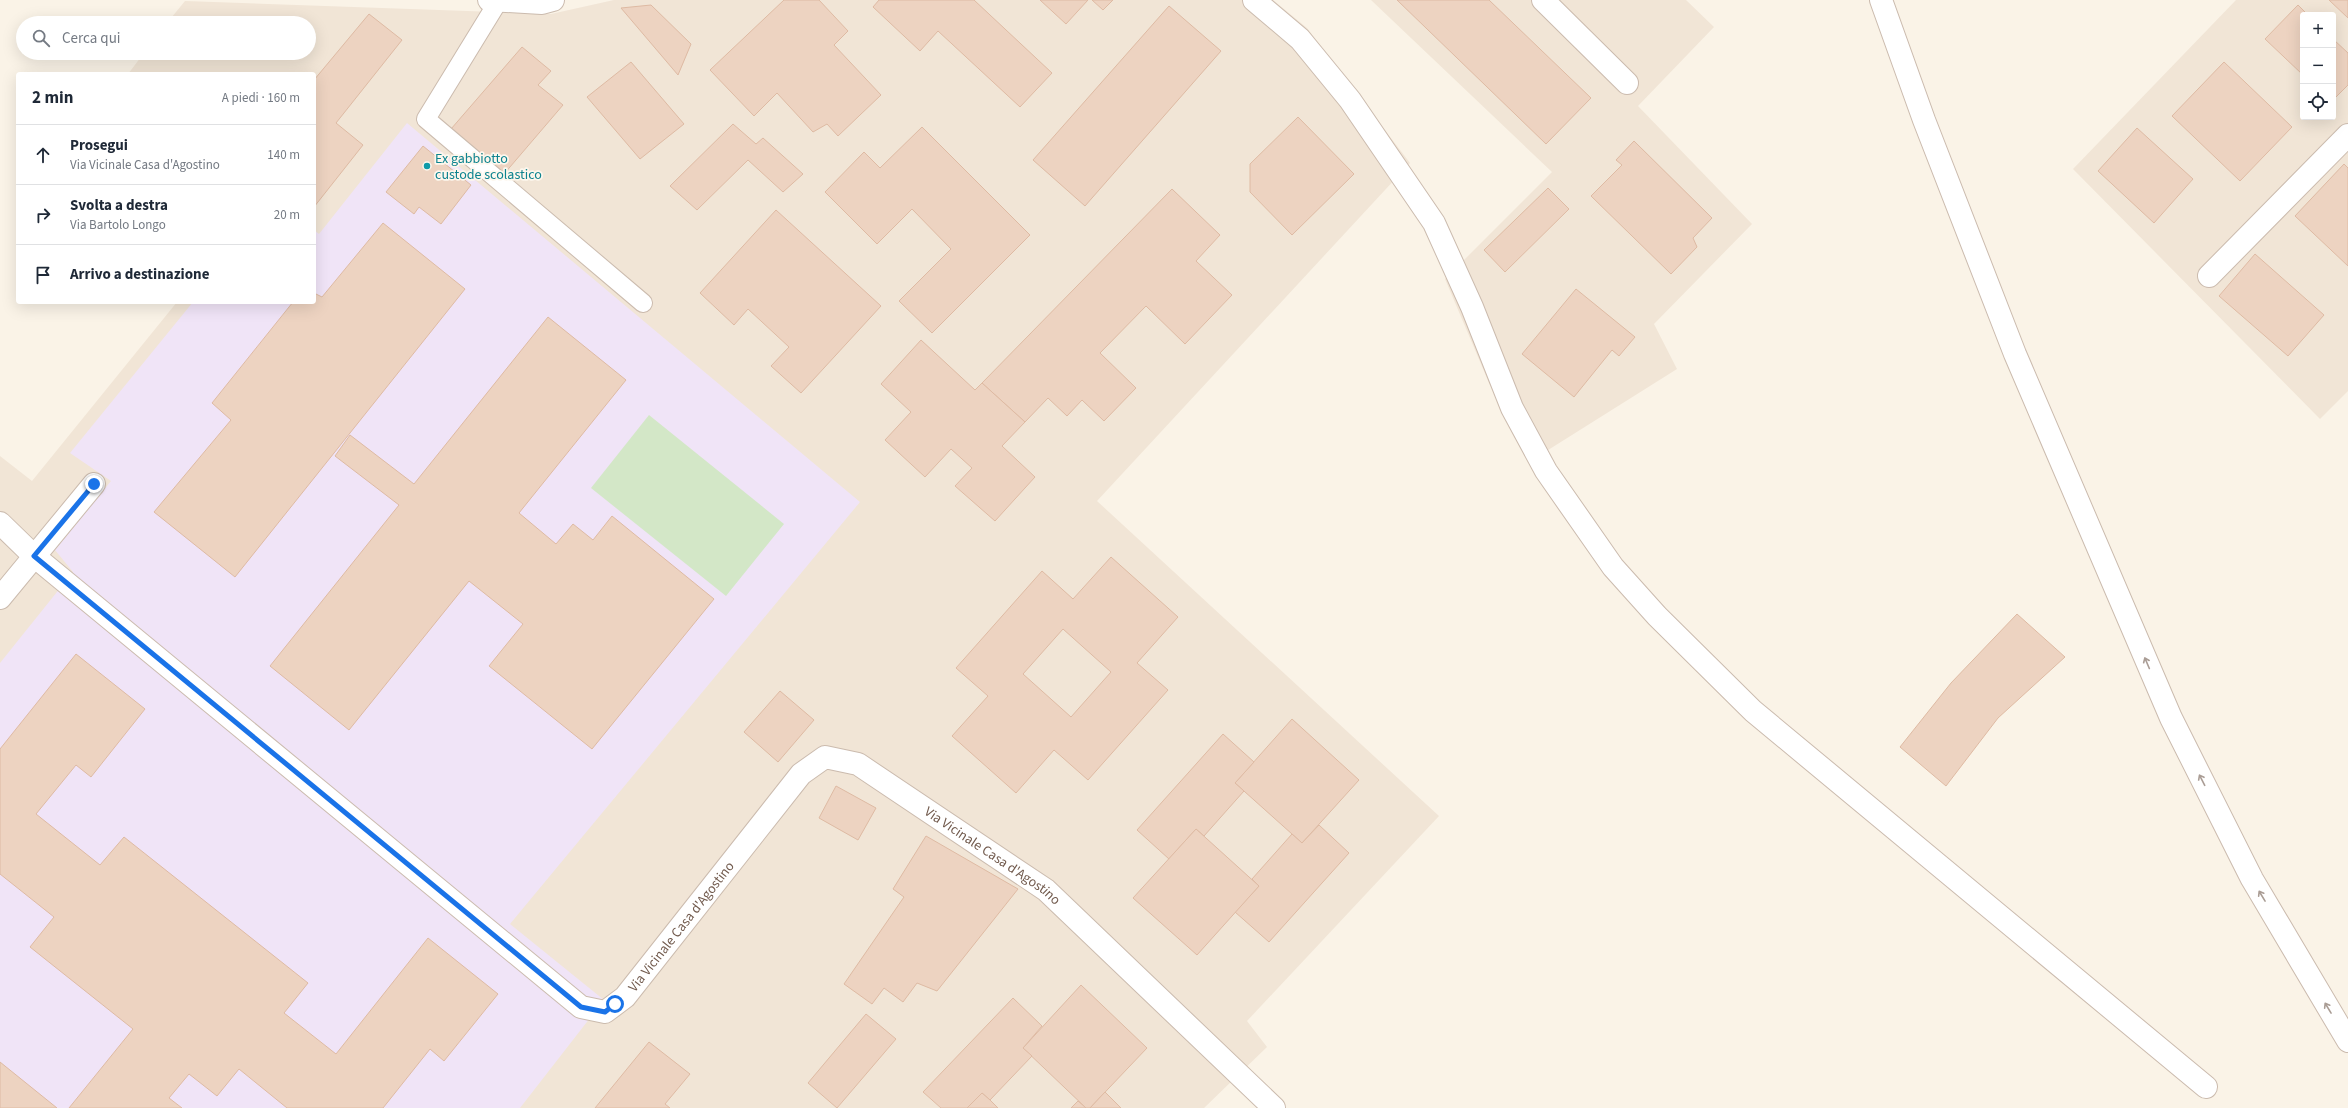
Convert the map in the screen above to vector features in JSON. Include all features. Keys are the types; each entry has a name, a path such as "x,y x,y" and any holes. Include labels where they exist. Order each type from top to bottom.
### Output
{"street":[{"path":"489,0 542,3 553,0"},
{"path":"1254,0 1300,39 1350,100 1434,223 1472,307 1512,408 1546,471 1613,567 1657,616 1753,711 2206,1087"},
{"path":"1543,0 1628,83"},
{"path":"1881,0 1924,120 2015,354 2171,718 2252,879 2348,1041"},
{"path":"2209,276 2348,135"},
{"path":"0,598 94,484"},
{"name":"Via Vicinale Casa d'Agostino","path":"0,523 34,556 581,1007 605,1012 625,997 801,774 825,757 858,764 1046,890 1274,1108"}],"lane":[{"path":"499,0 426,119 643,303"}],"shaded area":[{"path":"614,0 1273,0 1307,28 1410,163 1097,501 1439,816 1247,1021 1267,1047 1204,1108 0,1108 0,456 32,481 175,304 316,304 316,72 130,72 139,60 316,60 316,16 173,16 185,1 551,14"},
{"path":"1371,0 1686,0 1714,27 1638,106 1752,224 1654,324 1677,369 1529,462 1489,383 1445,279 1552,172"},
{"path":"2236,0 2348,0 2348,391 2320,419 2073,169"},
{"path":"407,123 860,502 510,924 604,1000 520,1108 0,1108 0,663 73,572 55,550 111,481 70,453 191,304 316,304 316,232 319,234"}],"green space":[{"path":"649,415 784,524 726,596 591,488"}],"building":[{"path":"784,0 819,0 848,31 834,45 881,95 838,136 827,124 813,132 777,93 754,116 710,70"},
{"path":"879,0 974,0 1052,73 1020,107 938,31 920,51 873,7"},
{"path":"1040,0 1088,0 1066,24"},
{"path":"1092,0 1113,0 1103,10"},
{"path":"1397,0 1489,0 1591,98 1546,144"},
{"path":"2329,0 2348,0 2348,18"},
{"path":"651,5 691,44 678,75 621,8"},
{"path":"2298,5 2305,12 2300,12 2300,72 2265,39"},
{"path":"1169,6 1221,51 1085,206 1033,160"},
{"path":"369,14 402,40 336,123 363,145 316,204 316,78"},
{"path":"2336,42 2348,53 2348,85 2336,97"},
{"path":"522,47 551,71 538,85 563,105 504,174 451,129"},
{"path":"631,62 684,124 640,159 587,97"},
{"path":"2224,62 2292,127 2240,181 2172,116"},
{"path":"1298,117 1354,174 1292,235 1250,192 1250,164"},
{"path":"733,124 756,144 763,138 803,174 783,192 748,160 697,210 670,186"},
{"path":"922,127 1030,235 932,333 899,301 951,249 912,209 877,244 825,192 864,152 880,168"},
{"path":"2137,128 2193,179 2154,223 2098,171"},
{"path":"1634,141 1712,218 1693,238 1697,247 1671,274 1591,196 1622,165 1616,160"},
{"name":"Ex gabbiotto custode scolastico","path":"423,146 471,185 441,224 419,207 414,214 386,192"},
{"path":"2344,164 2348,168 2348,266 2295,216"},
{"path":"1548,188 1569,209 1505,272 1484,250"},
{"path":"1172,189 1220,235 1196,261 1232,295 1185,344 1146,306 1100,353 1136,388 1104,421 1082,400 1067,416 1048,398 1025,422 982,383"},
{"path":"776,210 881,306 801,393 771,366 789,347 748,309 734,325 700,293"},
{"path":"383,223 465,289 235,577 154,512 231,420 212,403 291,304 316,304 316,294 322,297"},
{"path":"2255,254 2324,315 2288,356 2219,296"},
{"path":"1576,289 1635,337 1619,356 1612,350 1574,397 1522,354"},
{"path":"548,317 626,380 519,513 556,544 573,524 593,540 612,516 714,599 592,749 489,666 523,624 469,581 349,730 270,666 399,505 335,456 350,435 414,484"},
{"path":"921,340 975,390 982,383 1025,422 1002,446 1035,477 995,521 955,486 972,468 951,449 925,477 885,440 911,412 881,384"},
{"path":"1111,557 1178,617 1137,663 1168,690 1088,780 1054,750 1016,793 952,736 988,696 956,668 1042,571 1073,599","holes":["1063,629 1111,672 1071,717 1023,674"]},
{"path":"2017,614 2065,657 1998,718 1946,786 1900,747 1951,683"},
{"path":"76,654 145,709 91,777 76,765 36,814 100,865 124,837 308,983 284,1013 336,1054 428,938 498,994 444,1061 430,1049 383,1108 287,1108 239,1069 217,1096 189,1074 169,1098 182,1108 69,1108 133,1029 30,947 54,917 0,874 0,749"},
{"path":"780,691 814,720 778,762 744,732"},
{"path":"1292,719 1359,780 1302,843 1235,783"},
{"path":"1223,734 1254,762 1235,783 1244,791 1204,836 1196,829 1169,859 1137,830"},
{"path":"836,786 876,808 858,840 819,818"},
{"path":"1319,825 1349,853 1269,942 1235,912 1259,886 1252,879 1292,834 1302,843"},
{"path":"1196,829 1259,886 1197,955 1133,898"},
{"path":"926,836 1018,889 937,991 917,983 903,1002 884,988 872,1004 844,984 904,897 893,889"},
{"path":"1081,985 1147,1048 1090,1108 1086,1108 1023,1048"},
{"path":"1013,998 1042,1026 1023,1048 1032,1056 990,1100 982,1093 967,1108 941,1108 923,1092"},
{"path":"866,1014 896,1039 837,1108 808,1083"},
{"path":"649,1042 690,1074 665,1104 670,1108 595,1108"},
{"path":"0,1062 57,1108 0,1108"},
{"path":"1105,1092 1121,1108 1090,1108"},
{"path":"982,1093 990,1100 998,1108 967,1108"},
{"path":"1078,1101 1086,1108 1071,1108"}],"place":[{"name":"Ex gabbiotto custode scolastico","path":"427,166"}],"route":[{"path":"94,484 34,556 581,1007 605,1012 615,1004"}]}
